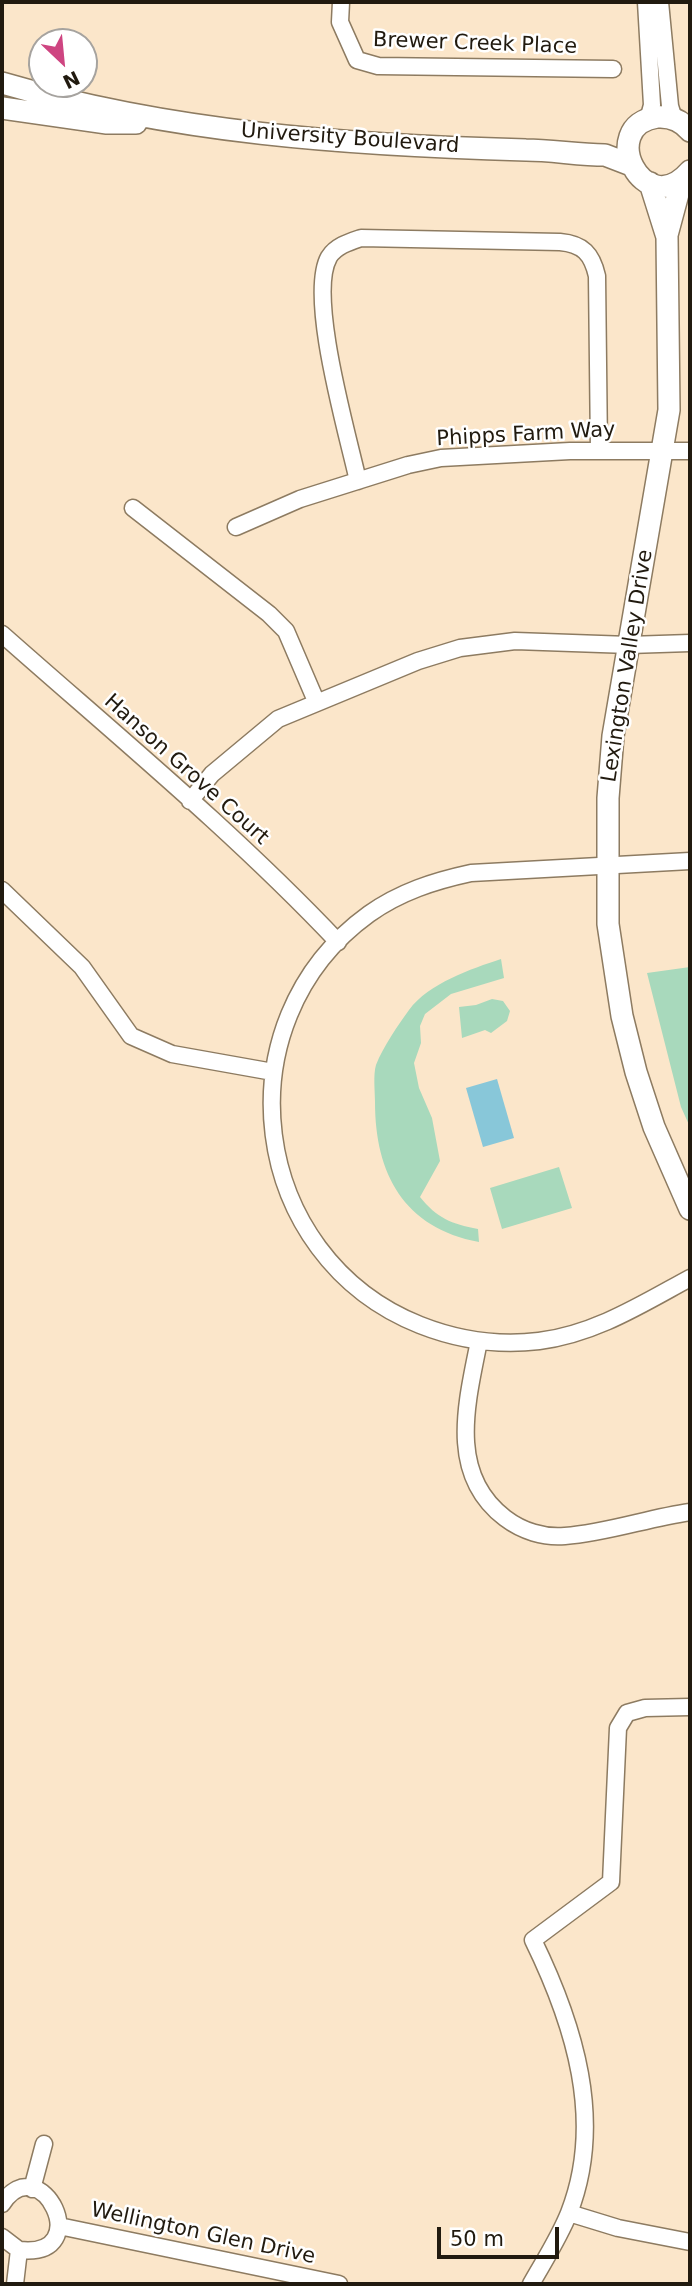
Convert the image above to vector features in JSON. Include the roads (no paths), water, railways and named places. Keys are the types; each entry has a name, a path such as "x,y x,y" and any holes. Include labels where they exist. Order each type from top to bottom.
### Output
{"street":[{"name":"Brewer Creek Place","path":"341,2 340,22 349,44 357,60 368,63 613,69"},
{"path":"646,2 652,105 629,144 631,165 637,174 650,183 667,185 686,175"},
{"path":"660,2 670,106 682,125"},
{"name":"University Boulevard","path":"2,83 166,122 365,145 534,150 611,156 631,165"},
{"name":"University Boulevard","path":"2,108 107,123 166,122"},
{"name":"University Boulevard","path":"534,150 609,141 642,125 682,125"},
{"name":"Lexington Valley Drive","path":"667,237 686,175"},
{"name":"Lexington Valley Drive","path":"650,183 667,237 669,410 613,736 606,865 612,959 628,1038 654,1127 690,1209"},
{"path":"358,481 327,346 323,280 328,258 336,249 361,238 560,242 574,243 587,251 593,258 597,276 598,451"},
{"name":"Phipps Farm Way","path":"236,527 300,499 441,457 598,451 690,451"},
{"path":"133,508 286,631 316,701"},
{"name":"Hanson Grove Court","path":"2,634 296,897 338,942"},
{"path":"190,801 212,774 278,719 316,701 460,648 515,641 629,645 690,643"},
{"path":"690,861 471,873 442,879 393,899 368,915 338,942 304,988 281,1040 273,1072 271,1115 283,1180 295,1211 326,1259 353,1286 388,1312 439,1331 479,1341 522,1342 572,1334 608,1322 690,1278"},
{"path":"2,890 82,967 131,1036 172,1054 273,1072"},
{"path":"479,1341 467,1410 465,1451 471,1474 482,1495 497,1513 528,1532 565,1536 690,1512"},
{"path":"531,2284 569,2213 581,2169 583,2081 571,2025 533,1940 611,1882 618,1728 627,1713 645,1708 690,1707"},
{"path":"32,2189 44,2144"},
{"path":"2,2204 13,2193 32,2189 50,2198 59,2216 55,2235 40,2249 19,2250 2,2236"},
{"path":"569,2213 618,2228 690,2242"},
{"name":"Wellington Glen Drive","path":"59,2225 332,2283"},
{"path":"15,2284 19,2250"}],"water":[{"path":"497,1079 514,1138 483,1147 466,1088"}]}
